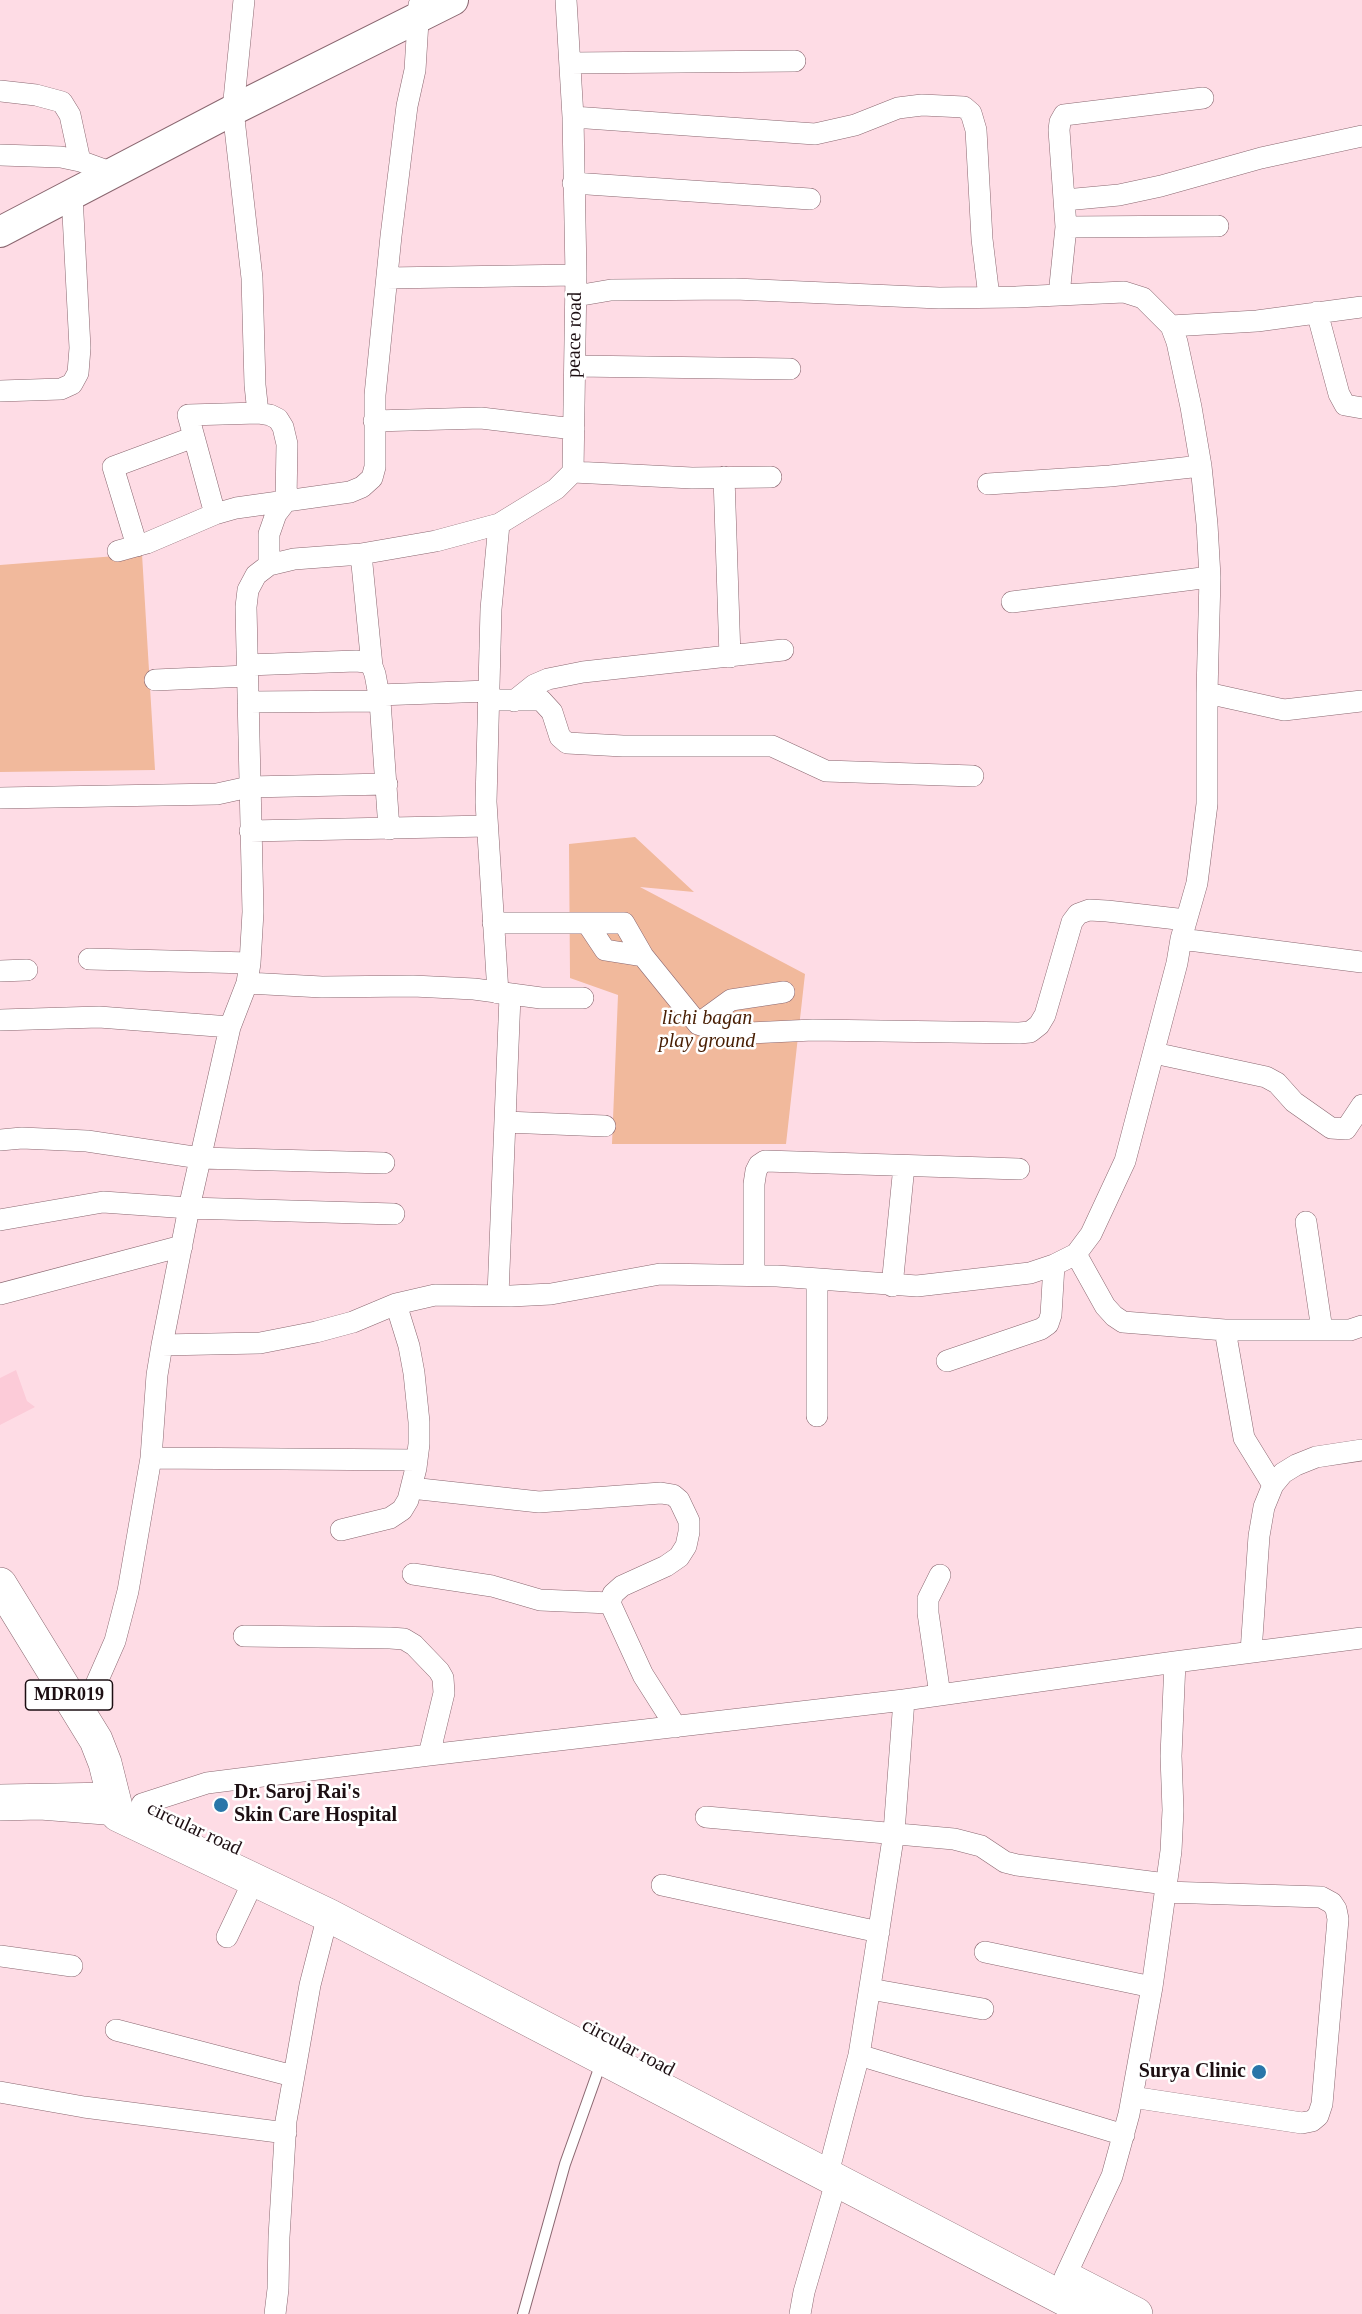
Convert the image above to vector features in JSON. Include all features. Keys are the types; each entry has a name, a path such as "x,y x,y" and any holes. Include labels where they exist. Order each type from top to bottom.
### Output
{"main road":[{"path":"0,232 233,110 419,8 453,0"},
{"name":"circular road","path":"0,1584 82,1716 125,1804 254,1880 328,1915 602,2060 831,2171 1065,2277 1136,2314"},
{"name":"circular road","path":"125,1804 363,1911 609,2038 831,2171 1084,2312"}],"street":[{"name":"peace road","path":"566,0 573,117 576,275 573,472"},
{"path":"239,4 233,110 252,278 258,413"},
{"path":"194,437 113,467 127,549 215,514 236,508 350,492 362,487 372,478 375,466 374,421 387,278 397,180 407,106 415,69 419,8"},
{"path":"570,63 795,61"},
{"path":"0,91 36,95 62,102 70,115 80,161"},
{"path":"1059,295 1066,228 1059,130 1060,122 1065,115 1203,98"},
{"path":"573,117 815,134 855,125 898,108 922,105 964,107 971,113 976,129 982,239 989,297"},
{"path":"1065,200 1119,195 1161,186 1261,158 1362,136"},
{"path":"0,155 61,157 113,173"},
{"path":"573,183 810,199"},
{"path":"0,391 61,389 72,384 78,373 80,348 72,195"},
{"path":"1066,228 1218,226"},
{"path":"387,278 576,275"},
{"path":"162,1345 260,1343 353,1322 396,1304 435,1295 551,1294 660,1274 754,1275 892,1286 959,1283 1030,1273 1076,1254 1091,1234 1125,1161 1197,883 1207,804 1210,577 1208,524 1201,466 1177,342 1171,326 1143,298 1124,292 989,297 903,297 735,289 611,290 576,296"},
{"path":"1171,326 1219,325 1362,307"},
{"path":"1317,312 1340,394 1346,405 1362,408"},
{"path":"576,366 790,369"},
{"path":"215,514 188,415 258,413 279,418 284,427 286,444 286,501 276,514 269,534 269,565"},
{"path":"374,421 481,418 574,429"},
{"path":"988,484 1110,476 1201,466"},
{"path":"82,1716 115,1641 128,1591 151,1458 157,1376 162,1345 189,1208 231,1027 249,973 253,912 247,671 248,590 256,575 269,565 294,559 361,554 436,541 499,524 556,489 573,472 657,477 771,477"},
{"path":"724,477 730,657"},
{"path":"498,1295 505,1122 504,994 493,923 487,826 491,609 499,524"},
{"path":"361,554 372,666 379,698 389,829"},
{"path":"1012,602 1210,577"},
{"path":"514,701 534,685 583,672 783,650"},
{"path":"155,680 356,661 366,662 372,666"},
{"path":"1207,693 1284,710 1362,701"},
{"path":"248,702 489,696 514,701 541,700 552,712 560,737 567,743 623,746 772,747 826,771 973,776"},
{"path":"0,798 217,794 249,787 387,784"},
{"path":"250,831 487,826"},
{"path":"493,923 624,923 643,956 698,1024 728,1034 813,1030 1019,1034 1030,1032 1039,1025 1045,1015 1072,922 1078,914 1089,910 1107,911 1183,930 1362,962"},
{"path":"587,923 605,950 643,956"},
{"path":"89,959 249,973 322,987 474,988 541,998 583,998"},
{"path":"0,971 27,970"},
{"path":"698,1024 731,1000 784,992"},
{"path":"0,1020 99,1017 231,1027"},
{"path":"1154,1053 1266,1077 1277,1083 1294,1102 1331,1128 1346,1129 1362,1105"},
{"path":"505,1122 605,1126"},
{"path":"0,1140 22,1138 87,1140 201,1158 384,1163"},
{"path":"754,1275 754,1184 759,1165 765,1161 1020,1169"},
{"path":"892,1286 904,1166"},
{"path":"0,1220 103,1202 189,1208 394,1214"},
{"path":"1306,1222 1322,1330"},
{"path":"0,1294 182,1246"},
{"path":"1076,1254 1105,1306 1123,1322 1225,1330 1350,1330 1362,1326"},
{"path":"947,1361 1041,1329 1048,1324 1051,1315 1054,1265"},
{"path":"817,1279 818,1416"},
{"path":"341,1530 390,1518 402,1510 411,1488 417,1460 419,1422 409,1346 396,1304"},
{"path":"1225,1330 1244,1438 1273,1485"},
{"path":"1251,1652 1260,1536 1264,1507 1273,1485 1283,1473 1316,1457 1362,1450"},
{"path":"151,1458 417,1460"},
{"path":"411,1488 539,1502 661,1493 673,1495 685,1509 689,1521 686,1546 679,1557 666,1566 622,1586 613,1594 610,1603 643,1675 676,1726"},
{"path":"413,1574 492,1586 540,1600 610,1603"},
{"path":"940,1575 928,1599 928,1613 940,1695"},
{"path":"243,1636 390,1638 404,1639 414,1645 443,1678 444,1693 429,1755"},
{"path":"0,1810 125,1804 207,1783 904,1700 1362,1638"},
{"path":"1065,2277 1112,2176 1124,2135 1152,1987 1171,1851 1173,1810 1171,1756 1175,1662"},
{"path":"800,2314 859,2055 894,1832 904,1700"},
{"path":"0,1795 125,1804"},
{"path":"706,1817 894,1832 969,1842 981,1846 1005,1862 1017,1865 1166,1888 1310,1896 1327,1899 1332,1903 1338,1918 1322,2104 1318,2116 1312,2121 1302,2123 1132,2097"},
{"path":"227,1937 254,1880"},
{"path":"662,1885 879,1932"},
{"path":"275,2314 286,2133 293,2076 309,1985 328,1915"},
{"path":"985,1952 1152,1987"},
{"path":"0,1956 72,1965"},
{"path":"870,1989 982,2008"},
{"path":"116,2030 293,2076"},
{"path":"859,2055 1124,2135"},
{"path":"0,2092 84,2107 286,2133"}],"lane":[{"path":"524,2314 565,2164 602,2060"}],"shaded area":[{"path":"16,1370 27,1401 35,1407 0,1425 0,1378"}],"green space":[{"path":"142,554 155,770 0,772 0,565"},
{"name":"lichi bagan play ground","path":"635,837 694,892 640,887 805,974 786,1144 612,1144 618,995 570,978 569,844"}],"place":[{"name":"Dr. Saroj Rai's Skin Care Hospital","path":"221,1805"},
{"name":"Surya Clinic","path":"1259,2072"}]}
